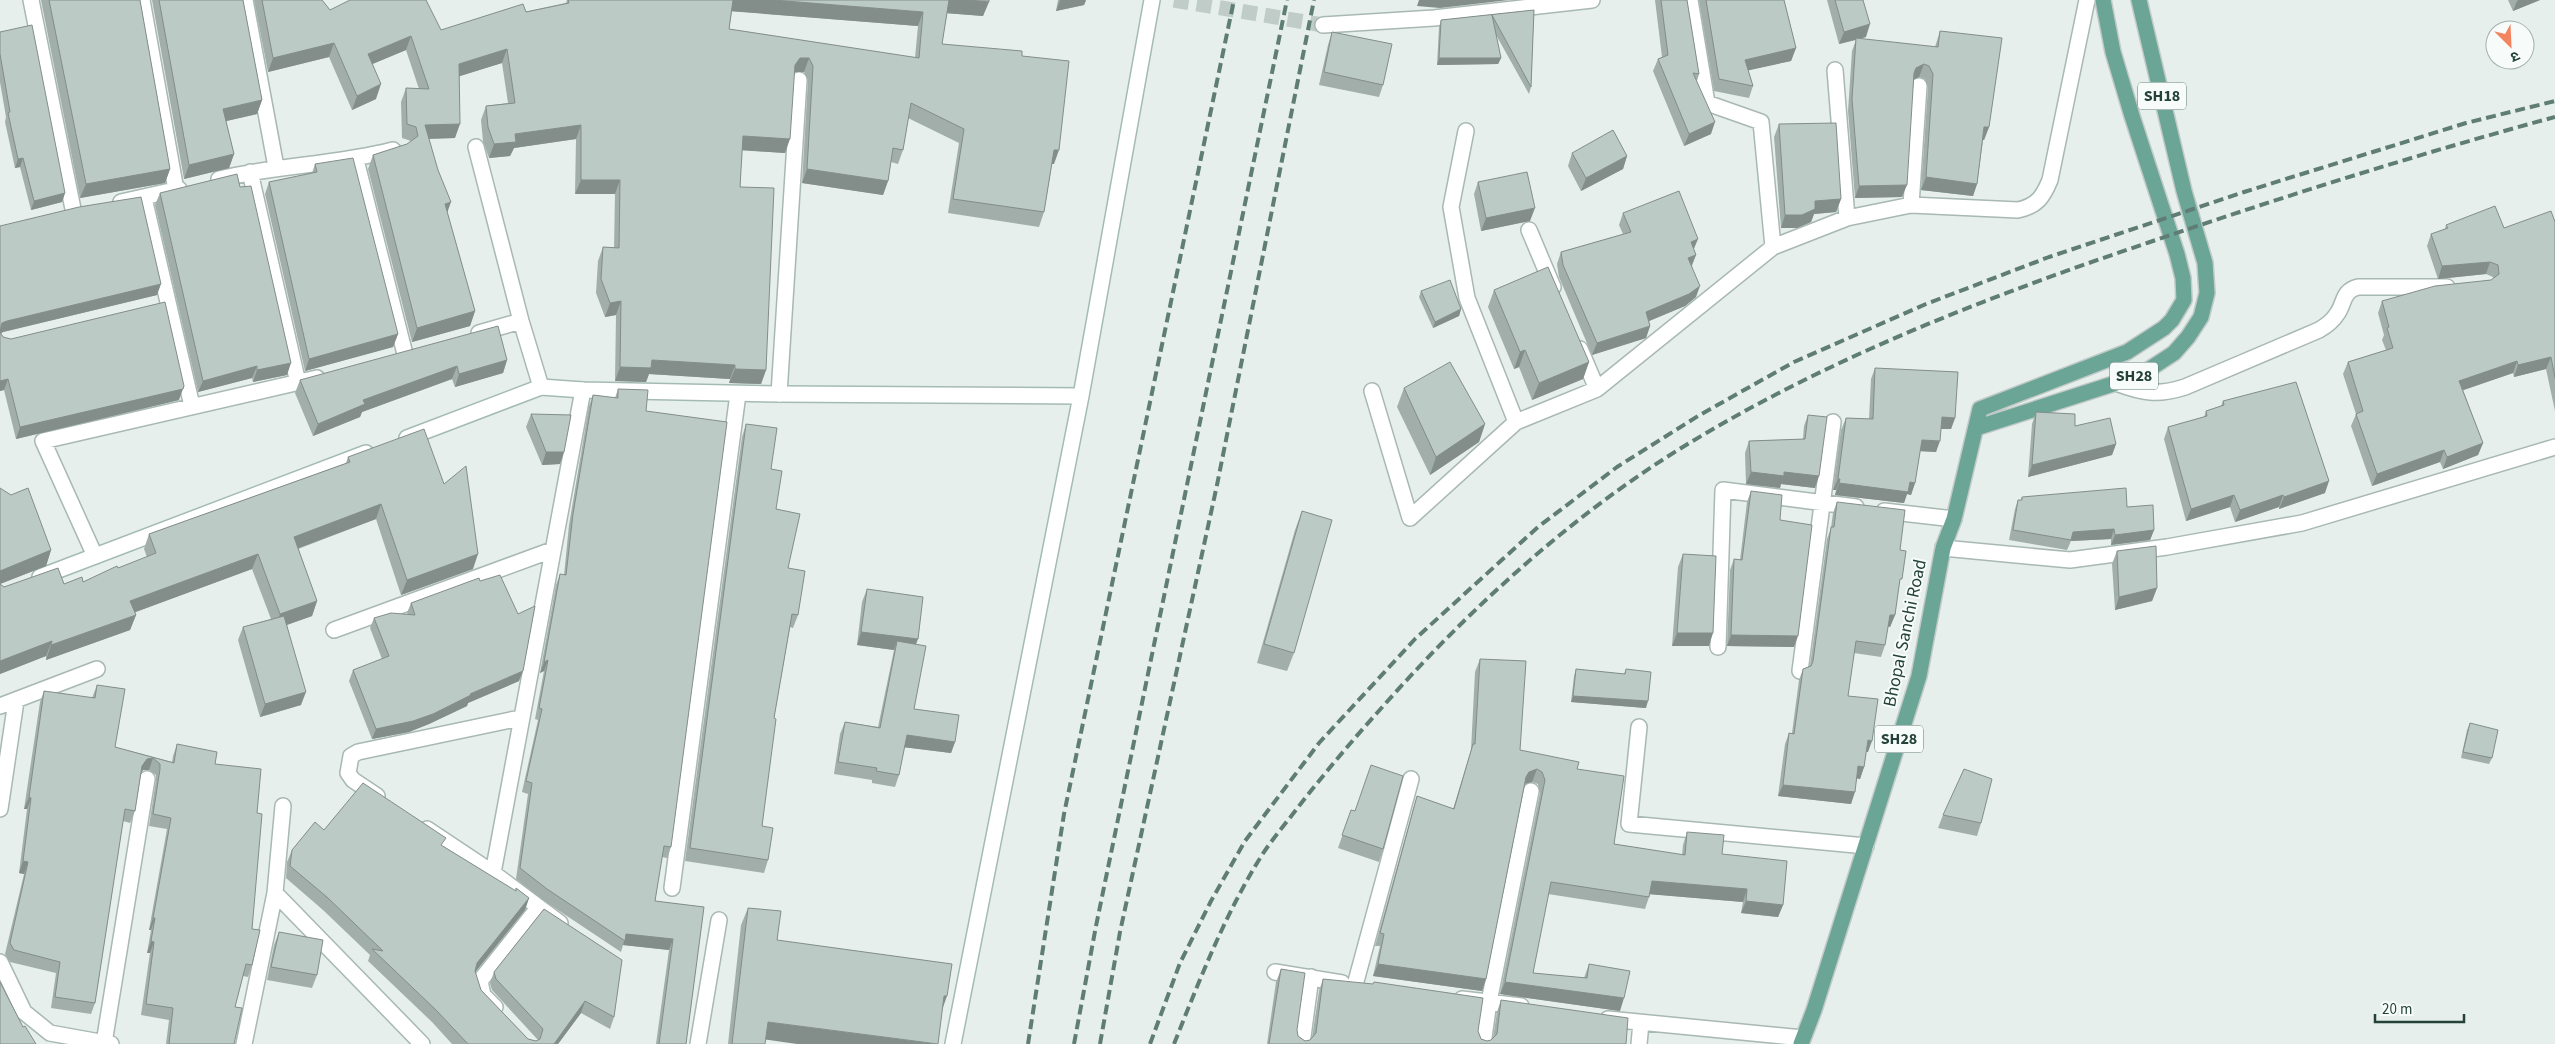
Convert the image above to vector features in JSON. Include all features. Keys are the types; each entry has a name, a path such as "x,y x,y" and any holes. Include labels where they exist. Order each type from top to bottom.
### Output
{"main road":[{"name":"Bhopal Sanchi Road","path":"1802,1041 1814,1010 1919,676 1943,548 1954,519 1980,409 2127,352 2164,328 2172,320 2184,300 2183,278 2177,254 2113,52 2103,0"},
{"name":"SH18","path":"2139,0 2184,192 2199,244"},
{"name":"SH28","path":"1976,428 2116,383 2148,370 2174,353 2188,337 2201,317 2207,293 2205,263 2199,244"}],"street":[{"path":"30,0 73,209"},
{"path":"142,0 176,190"},
{"path":"245,0 276,167"},
{"path":"953,1044 1081,396 1152,0"},
{"path":"1323,24 1434,18 1592,0"},
{"path":"1690,0 1707,103 1761,122 1773,247"},
{"path":"1372,391 1410,518 1516,422 1597,389 1773,247 1847,218 1911,205 2018,210 2032,207 2043,195 2050,180 2087,0"},
{"path":"1835,70 1847,218"},
{"path":"779,394 798,80"},
{"path":"1911,205 1919,86"},
{"path":"1466,131 1451,207 1465,289 1516,422"},
{"path":"109,204 144,198 250,172 276,167 356,160 404,147"},
{"path":"476,148 521,320 541,387"},
{"path":"356,160 404,354"},
{"path":"250,172 298,383"},
{"path":"144,198 192,406"},
{"path":"55,214 91,206"},
{"path":"1529,230 1559,301"},
{"path":"2116,383 2142,392 2165,393 2185,387 2319,330 2331,323 2339,312 2350,289 2358,287 2428,288 2466,285"},
{"path":"149,307 168,302"},
{"path":"467,336 521,320"},
{"path":"1574,336 1597,389"},
{"path":"387,359 422,349"},
{"path":"95,556 43,440 298,383 333,373"},
{"path":"26,583 541,387 582,390 738,394 1081,396"},
{"path":"493,873 520,718 582,390"},
{"path":"672,888 738,394"},
{"path":"1800,671 1833,422"},
{"path":"1943,548 2070,560 2167,547 2302,522 2555,447"},
{"path":"1718,646 1723,490 1954,519"},
{"path":"334,630 552,550"},
{"path":"0,706 97,669"},
{"path":"0,810 16,701"},
{"path":"386,802 353,780 348,773 351,756 358,752 520,718"},
{"path":"1639,727 1629,824 1866,846"},
{"path":"0,962 24,1012 50,1033 107,1043 147,779"},
{"path":"1355,985 1411,779"},
{"path":"1484,1044 1489,1002 1531,790"},
{"path":"244,1044 275,893 283,806"},
{"path":"411,818 493,873 538,908 571,930"},
{"path":"275,893 422,1044"},
{"path":"503,1016 483,995 480,982 538,908"},
{"path":"698,1044 719,920"},
{"path":"1275,972 1374,987"},
{"path":"1302,1044 1311,977"},
{"path":"1451,997 1537,1009"},
{"path":"1594,1017 1802,1041"},
{"path":"1639,1044 1642,1024"}],"building":[{"path":"49,0 140,0 170,169 86,184"},
{"path":"159,0 243,0 262,100 223,109 234,154 189,165"},
{"path":"262,0 322,0 330,10 350,0 426,0 441,30 523,4 526,12 569,3 568,0 733,0 729,29 919,58 923,12 773,0 949,0 942,44 1022,51 1022,56 1069,61 1059,150 1054,150 1044,212 953,199 964,129 911,103 903,150 893,148 888,181 807,169 813,66 809,58 800,58 795,65 790,139 743,136 740,187 774,188 766,370 735,369 735,365 652,360 651,368 620,367 621,301 610,303 601,279 603,247 619,248 620,180 581,180 581,125 515,134 516,142 494,144 488,127 486,106 515,103 507,49 459,64 460,124 425,125 438,170 451,202 445,204 475,311 417,328 373,155 407,144 418,136 416,127 407,124 406,88 429,89 411,36 368,54 381,84 357,96 334,43 273,58"},
{"path":"968,0 989,0 989,2"},
{"path":"1661,0 1687,0 1699,74 1693,73 1715,122 1689,134 1658,59 1668,55"},
{"path":"1706,0 1784,0 1796,48 1745,60 1753,86 1719,79"},
{"path":"1835,0 1863,0 1870,24 1844,32"},
{"path":"1534,10 1531,87 1492,15 1501,58 1439,58 1441,20"},
{"path":"32,25 65,193 34,201 23,158 18,159 8,113 10,112 0,54 0,32"},
{"path":"1940,31 2002,38 1989,127 1984,127 1977,184 1926,177 1933,74 1929,66 1924,64 1916,68 1914,73 1907,185 1859,186 1852,99 1856,38 1938,47"},
{"path":"1332,32 1392,44 1383,85 1324,72"},
{"path":"1836,123 1841,199 1815,201 1815,209 1802,215 1785,215 1779,124"},
{"path":"1613,130 1627,156 1586,178 1572,153"},
{"path":"353,158 398,334 309,359 269,182 317,172 315,164"},
{"path":"1527,172 1535,208 1486,218 1478,182"},
{"path":"237,174 240,187 251,186 291,363 257,370 257,366 203,381 160,193"},
{"path":"1679,191 1698,239 1691,242 1696,255 1688,258 1700,286 1689,294 1646,312 1650,326 1597,343 1563,265 1561,252 1631,232 1623,213"},
{"path":"141,197 161,284 7,321 2,323 0,331 0,226 79,207"},
{"path":"2495,206 2504,228 2551,211 2555,222 2555,378 2551,357 2518,365 2517,361 2459,381 2483,443 2447,457 2444,450 2377,474 2356,414 2363,411 2348,362 2393,348 2382,301 2435,286 2491,280 2499,274 2498,265 2490,262 2442,266 2431,234 2448,228 2446,225"},
{"path":"1548,267 1589,362 1539,383 1525,350 1520,352 1494,290"},
{"path":"1450,280 1461,309 1435,322 1421,291"},
{"path":"165,302 184,386 183,389 20,427 8,379 0,381 0,332 3,337 11,339"},
{"path":"498,326 507,360 459,374 457,366 363,400 365,404 318,424 300,380"},
{"path":"1450,362 1485,424 1436,457 1404,388"},
{"path":"1875,368 1958,372 1955,418 1942,417 1940,441 1922,440 1915,483 1910,482 1908,492 1839,483 1846,418 1873,419"},
{"path":"2296,382 2329,481 2240,510 2234,495 2191,509 2168,427 2207,416 2206,411 2224,405 2223,401"},
{"path":"618,389 648,390 646,411 727,422 671,847 664,846 655,901 704,907 686,1044 659,1044 673,939 626,934 625,941 547,889 520,868 532,783 526,781 542,709 539,708 548,660 544,662 560,574 566,575 573,514 593,395 618,398"},
{"path":"2036,412 2075,414 2075,426 2110,418 2116,444 2032,465"},
{"path":"531,414 571,415 564,452 546,452"},
{"path":"1808,415 1827,417 1819,476 1784,472 1784,476 1751,472 1749,441 1805,439"},
{"path":"746,424 777,428 771,469 782,471 776,509 800,514 788,568 805,571 798,615 792,614 774,718 776,719 762,826 773,828 768,860 690,848"},
{"path":"424,429 444,484 466,466 478,554 407,580 381,504 294,537 317,601 280,614 258,554 130,601 136,615 51,645 52,641 0,661 0,584 4,587 58,568 64,584 82,577 83,582 117,566 118,568 156,553 149,534 350,462 348,457"},
{"path":"0,488 11,495 28,488 51,550 0,571"},
{"path":"2126,488 2127,507 2153,505 2154,530 2115,535 2114,529 2073,532 2071,540 2013,530 2018,500 2022,500 2022,497"},
{"path":"1751,491 1782,495 1780,520 1812,525 1798,636 1731,635 1734,559 1742,560"},
{"path":"1837,502 1905,510 1900,550 1906,551 1902,579 1900,579 1895,615 1890,615 1885,645 1856,641 1848,696 1878,699 1872,741 1868,740 1864,767 1858,766 1855,792 1783,785 1789,733 1794,734 1803,669 1811,666 1813,661 1831,527 1834,527"},
{"path":"1302,511 1332,520 1294,653 1264,644"},
{"path":"2156,546 2157,588 2119,597 2117,551"},
{"path":"1683,554 1716,556 1713,633 1677,633"},
{"path":"500,575 518,614 535,606 523,671 470,694 433,714 413,721 376,729 353,670 389,656 374,618 391,613 415,615 411,603 479,578 480,581"},
{"path":"867,589 923,597 918,639 861,632"},
{"path":"284,616 306,692 265,704 243,627"},
{"path":"897,641 926,646 914,709 959,715 955,742 907,735 899,775 876,771 877,768 838,762 845,722 880,728"},
{"path":"1480,659 1526,661 1520,750 1579,762 1577,769 1624,776 1614,844 1685,855 1687,832 1724,835 1722,854 1787,861 1783,905 1746,901 1747,889 1652,881 1649,897 1551,882 1533,973 1587,978 1589,964 1630,971 1624,998 1505,982 1545,780 1542,772 1537,769 1529,772 1526,777 1486,979 1378,964 1384,934 1380,933 1417,796 1454,809 1473,744 1475,744"},
{"path":"1576,669 1625,674 1626,669 1651,672 1648,701 1573,696"},
{"path":"97,685 125,689 115,747 174,763 177,744 217,752 215,764 261,769 257,813 262,814 252,929 260,930 252,965 246,964 235,1007 242,1008 234,1044 169,1044 173,1008 146,1004 154,942 151,941 155,918 153,918 171,818 153,814 160,764 153,758 147,759 142,766 135,811 125,809 95,1003 55,997 60,962 14,950 10,943 28,862 23,861 31,798 29,797 44,691 95,698"},
{"path":"2470,723 2498,730 2492,758 2463,752"},
{"path":"1371,765 1403,776 1383,849 1342,835 1351,810 1355,811"},
{"path":"1964,769 1992,779 1981,823 1943,815"},
{"path":"363,783 446,838 441,845 516,891 516,888 529,898 477,963 475,971 481,990 528,1039 536,1041 540,1039 543,1029 496,979 494,972 544,909 622,960 614,1017 585,1001 554,1044 468,1044 436,1010 372,949 383,951 328,898 290,866 292,850 315,822 324,830"},
{"path":"748,908 781,911 777,940 952,964 947,996 944,996 938,1044 768,1022 765,1044 732,1044"},
{"path":"279,932 323,940 317,975 271,967"},
{"path":"1281,969 1305,973 1297,1030 1298,1036 1305,1041 1310,1040 1316,1033 1323,979 1373,984 1374,982 1483,998 1478,1031 1481,1039 1487,1041 1497,1034 1501,1000 1628,1018 1626,1044 1269,1044"},
{"path":"0,982 23,1027 25,1026 36,1044 0,1044"}],"tunnel":[{"path":"1174,0 1323,25"}],"railway":[{"path":"1028,1044 1064,814 1234,0"},
{"path":"1074,1044 1096,926 1287,0"},
{"path":"1100,1044 1120,932 1217,485 1314,0"},
{"path":"1150,1044 1180,963 1211,901 1245,841 1319,743 1415,639 1538,527 1617,467 1698,416 1794,362 1926,304 2049,257 2244,192 2466,123 2555,101"},
{"path":"1174,1044 1214,947 1249,877 1271,842 1337,759 1413,673 1451,634 1531,559 1573,524 1662,460 1708,432 1814,375 1923,326 1978,304 2090,262 2248,209 2401,161 2555,117"}]}
